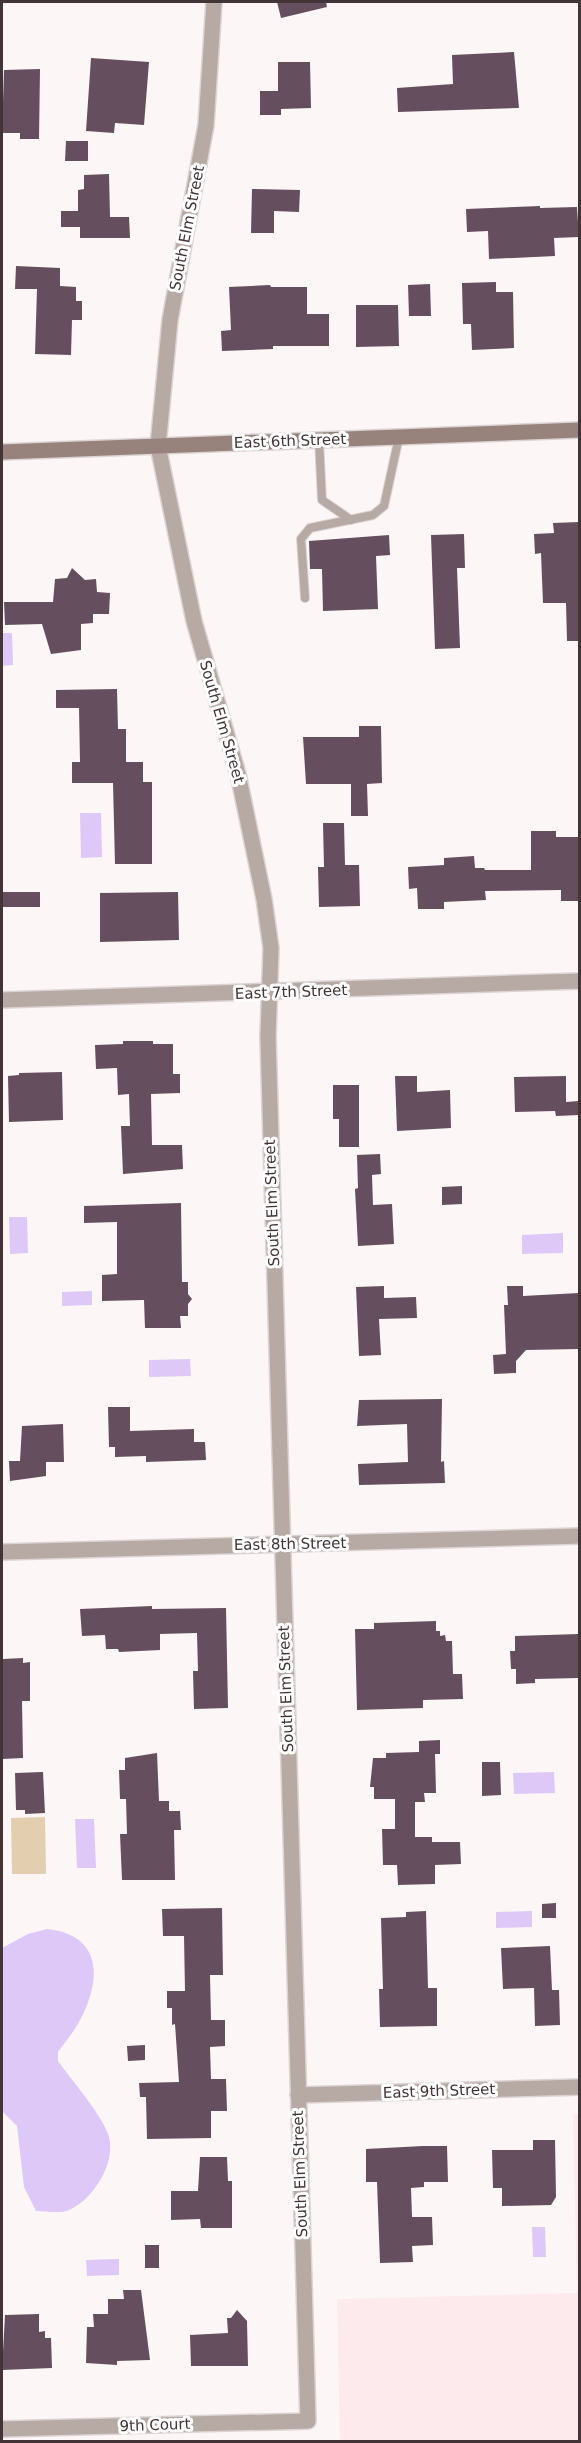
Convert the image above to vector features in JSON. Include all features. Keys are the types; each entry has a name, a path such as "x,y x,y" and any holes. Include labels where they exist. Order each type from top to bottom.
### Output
{"street":[{"name":"South Elm Street","path":"214,2 206,125 170,320 158,446 194,621 252,835 271,948 268,1037 308,2421"},
{"name":"East 6th Street","path":"2,452 579,430"},
{"name":"East 7th Street","path":"2,1000 579,981"},
{"name":"East 8th Street","path":"2,1552 579,1536"},
{"name":"East 9th Street","path":"298,2095 579,2087"},
{"name":"9th Court","path":"2,2429 308,2421"}],"lane":[{"path":"305,598 301,539 310,528 373,515 384,506 399,437"},
{"path":"319,440 322,500 351,520"}],"shaded area":[{"path":"2,633 12,633 13,665 2,666"},
{"path":"80,813 101,813 102,857 81,858"},
{"path":"9,1217 27,1217 28,1253 10,1254"},
{"path":"563,1233 563,1253 522,1254 522,1235"},
{"path":"92,1291 92,1305 62,1306 62,1292"},
{"path":"190,1359 191,1376 149,1377 149,1360"},
{"path":"554,1772 555,1793 514,1794 513,1773"},
{"path":"45,1817 46,1874 12,1874 11,1818"},
{"path":"75,1819 94,1819 96,1868 77,1868"},
{"path":"532,1911 532,1927 496,1928 496,1912"},
{"path":"47,1929 65,1933 79,1940 88,1950 93,1962 92,1991 87,2006 77,2026 58,2052 58,2061 99,2116 108,2134 110,2145 110,2156 95,2189 78,2205 69,2210 57,2212 36,2211 24,2187 17,2126 2,2111 2,1948 28,1934"},
{"path":"573,2114 579,2114 579,2441 340,2441 337,2299 577,2293"},
{"path":"532,2227 545,2227 546,2257 533,2257"},
{"path":"119,2259 119,2275 87,2276 86,2260"}],"building":[{"path":"277,2 326,2 327,7 281,18"},
{"path":"514,52 519,108 398,112 397,88 453,84 452,55"},
{"path":"91,58 149,62 144,125 115,123 114,133 86,131"},
{"path":"278,62 310,62 311,108 281,109 281,115 260,115 260,91 278,91"},
{"path":"40,69 39,139 20,139 20,133 2,133 4,70"},
{"path":"66,141 88,141 88,161 65,161"},
{"path":"109,174 110,217 129,217 130,238 80,238 80,227 61,227 61,211 78,211 78,190 84,189 84,175"},
{"path":"252,189 300,190 299,212 274,211 274,233 251,233"},
{"path":"540,206 540,208 577,207 579,237 554,238 555,256 489,259 488,231 467,232 466,209"},
{"path":"16,266 60,268 60,286 76,287 76,301 82,301 82,320 72,320 71,355 35,354 37,289 15,289"},
{"path":"496,282 496,292 513,292 514,348 472,350 471,324 463,324 462,283"},
{"path":"430,284 431,316 409,316 408,285"},
{"path":"270,285 271,287 307,287 307,314 329,314 329,346 273,346 273,349 222,351 221,331 231,330 229,287"},
{"path":"356,305 398,305 399,346 356,347"},
{"path":"579,522 579,641 567,641 566,603 543,603 541,553 535,554 534,534 554,533 553,523"},
{"path":"464,534 465,568 457,568 460,648 435,649 431,535"},
{"path":"389,535 390,555 376,556 378,609 323,611 322,569 310,569 309,541"},
{"path":"72,568 85,580 96,579 97,592 110,593 109,614 93,614 93,623 81,624 81,650 51,654 42,624 5,625 4,602 53,602 55,579 67,578"},
{"path":"117,689 118,729 126,729 126,762 143,762 143,782 152,782 152,864 115,864 113,783 72,783 72,762 80,762 79,708 56,708 56,690"},
{"path":"359,726 381,726 382,783 367,784 368,816 351,816 351,784 306,784 303,737 359,737"},
{"path":"323,823 344,823 345,865 359,865 360,906 319,907 318,867 324,867"},
{"path":"531,831 556,831 556,837 579,837 579,901 561,901 561,890 485,891 486,900 444,902 444,909 418,909 417,888 409,889 408,867 444,865 444,858 474,856 475,868 531,870"},
{"path":"2,892 40,892 40,907 2,907"},
{"path":"178,892 179,940 100,942 100,893"},
{"path":"123,1041 173,1044 173,1074 180,1074 180,1093 151,1094 152,1145 182,1145 183,1169 123,1174 121,1126 130,1126 129,1094 118,1095 117,1068 96,1069 95,1045 123,1044"},
{"path":"62,1072 63,1120 9,1122 8,1076 19,1075 19,1073"},
{"path":"395,1076 417,1076 417,1092 450,1090 451,1128 397,1131"},
{"path":"566,1076 566,1102 579,1101 579,1115 556,1116 555,1111 515,1112 514,1077"},
{"path":"333,1085 359,1085 359,1147 339,1147 339,1119 333,1119"},
{"path":"380,1154 381,1174 372,1175 373,1205 392,1204 394,1244 358,1246 355,1189 358,1188 357,1155"},
{"path":"462,1186 462,1204 442,1205 442,1187"},
{"path":"181,1203 182,1282 188,1282 188,1294 192,1299 188,1304 188,1316 180,1316 181,1328 145,1328 144,1300 102,1301 102,1275 117,1274 117,1222 84,1223 84,1206"},
{"path":"384,1286 384,1298 416,1297 417,1318 379,1319 381,1355 359,1356 356,1287"},
{"path":"507,1286 523,1286 523,1296 579,1293 579,1349 526,1350 516,1361 516,1373 494,1374 493,1355 506,1354 504,1305 508,1305"},
{"path":"442,1399 441,1462 444,1461 445,1483 359,1485 358,1464 408,1462 407,1424 357,1426 359,1400"},
{"path":"108,1407 130,1407 130,1431 194,1429 194,1442 205,1442 206,1460 146,1462 146,1456 115,1457 115,1447 109,1447"},
{"path":"63,1424 64,1462 46,1462 46,1476 10,1481 9,1461 20,1461 22,1426"},
{"path":"152,1606 152,1609 226,1608 228,1708 194,1709 193,1671 198,1671 197,1633 160,1634 160,1650 119,1652 118,1649 106,1649 105,1635 82,1636 80,1609"},
{"path":"436,1621 436,1631 440,1631 440,1636 445,1635 446,1641 452,1641 453,1674 462,1674 463,1699 423,1700 423,1708 357,1710 355,1629 374,1629 374,1623"},
{"path":"579,1634 579,1678 535,1679 535,1683 516,1684 516,1669 511,1669 510,1651 515,1651 515,1636"},
{"path":"23,1658 23,1663 30,1662 30,1701 22,1701 23,1758 2,1759 3,1659"},
{"path":"440,1740 440,1754 435,1754 436,1793 424,1793 425,1802 415,1802 415,1837 432,1837 432,1842 460,1842 461,1864 435,1865 435,1884 398,1885 397,1865 383,1865 382,1829 395,1829 395,1799 374,1799 374,1787 370,1787 373,1758 386,1758 386,1753 419,1752 419,1741"},
{"path":"157,1753 159,1801 169,1801 169,1811 180,1811 181,1830 174,1830 175,1880 122,1880 120,1834 127,1834 126,1799 120,1799 119,1770 125,1770 125,1758"},
{"path":"482,1762 500,1762 501,1795 482,1796"},
{"path":"43,1772 45,1813 25,1814 25,1810 16,1810 15,1773"},
{"path":"556,1903 556,1918 542,1918 542,1904"},
{"path":"222,1908 223,1975 210,1975 211,2020 225,2020 225,2046 210,2047 211,2079 226,2079 227,2111 211,2111 211,2138 147,2139 146,2097 140,2097 139,2083 179,2082 175,2024 172,2025 172,2008 167,2008 167,1991 185,1991 184,1936 163,1936 162,1909"},
{"path":"426,1911 428,1988 437,1988 437,2026 380,2027 379,1989 383,1989 381,1918 406,1917 406,1912"},
{"path":"550,1946 552,1990 559,1990 560,2025 535,2026 534,1988 503,1989 501,1948"},
{"path":"145,2045 145,2060 128,2061 127,2046"},
{"path":"533,2140 555,2140 556,2197 551,2205 502,2206 502,2188 493,2188 492,2150 533,2150"},
{"path":"447,2146 448,2182 424,2182 424,2187 411,2188 412,2217 432,2217 433,2245 412,2246 413,2262 380,2263 377,2182 366,2182 366,2149"},
{"path":"200,2157 227,2157 228,2181 232,2181 232,2228 201,2228 200,2219 171,2220 171,2191 198,2191"},
{"path":"145,2245 159,2245 159,2268 145,2268"},
{"path":"123,2290 141,2290 150,2360 117,2361 117,2365 86,2363 87,2327 94,2327 93,2314 108,2314 108,2299 124,2299"},
{"path":"237,2310 247,2321 248,2366 191,2366 190,2335 228,2333 227,2318 231,2318"},
{"path":"39,2314 39,2332 45,2331 45,2338 51,2338 52,2368 2,2370 5,2315"}]}
